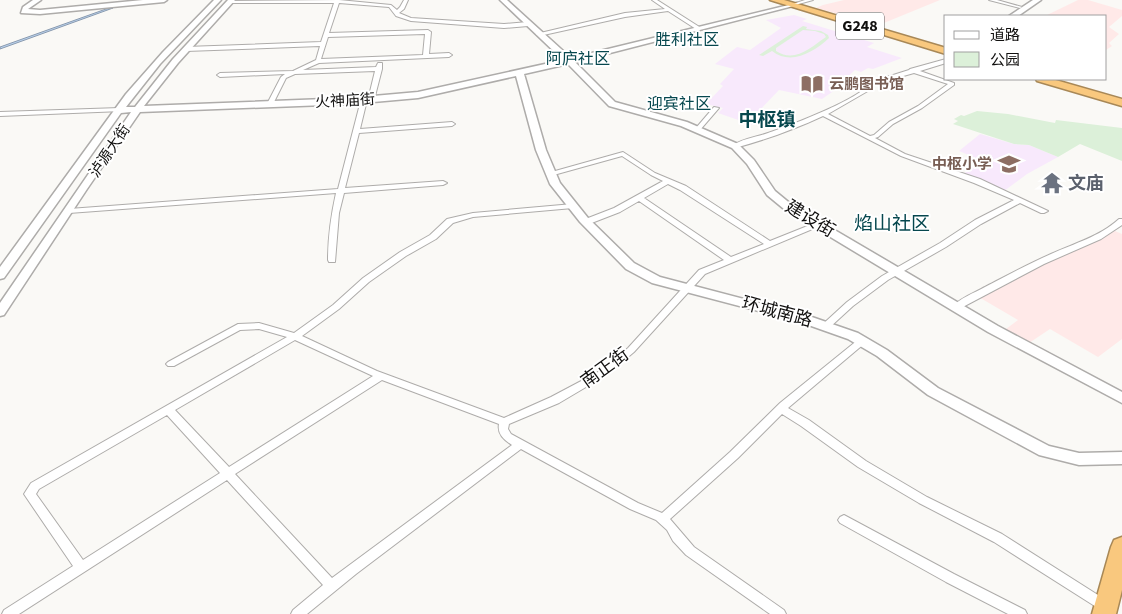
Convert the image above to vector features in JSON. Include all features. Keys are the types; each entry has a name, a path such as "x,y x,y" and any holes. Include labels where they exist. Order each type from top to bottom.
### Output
{"highway":[{"name":"G248","path":"774,0 944,49"},
{"name":"G248","path":"781,0 793,5"},
{"path":"1045,80 1122,101"},
{"path":"1053,80 1122,101"},
{"path":"1105,610 1118,576 1122,547"}],"main road":[{"path":"38,0 25,8 24,11 40,12 164,0"},
{"name":"泸源大街","path":"0,275 120,110 158,62 218,0"},
{"name":"建设街","path":"503,0 595,85 612,104 698,129 735,146 751,162 767,188 776,198 956,307 1122,398"},
{"path":"1008,15 1031,0"},
{"path":"1015,15 1038,0"},
{"name":"泸源大街","path":"0,312 139,109 186,49 232,1"},
{"name":"火神庙街","path":"120,110 368,100 438,91 519,73 793,5"},
{"name":"环城南路","path":"519,73 541,150 550,174 586,222 635,269 656,280 826,326 862,341 929,389 1044,452 1082,460 1107,461 1122,458"}],"street":[{"path":"396,13 402,8 406,0"},
{"path":"654,0 698,28"},
{"path":"793,5 811,0"},
{"path":"991,0 1020,7"},
{"path":"232,1 334,1 386,5 393,7 396,13 402,17 413,20 504,26 528,24"},
{"path":"318,61 328,35 334,1"},
{"path":"539,34 625,15 668,10"},
{"path":"328,35 428,32 426,56"},
{"path":"186,49 324,44"},
{"path":"270,104 282,79 318,61 449,55"},
{"path":"920,68 944,57"},
{"path":"332,260 333,226 357,131 381,59"},
{"path":"735,146 786,131 825,115 871,87 873,83 944,62"},
{"path":"220,75 379,69"},
{"path":"869,138 876,136 892,123 920,107 952,84 912,70"},
{"path":"698,129 716,108"},
{"path":"0,114 120,110"},
{"path":"825,115 903,155 977,181 1044,211"},
{"path":"357,131 452,124"},
{"path":"550,174 622,154 653,174 683,188 769,244"},
{"path":"586,222 617,210 668,181"},
{"path":"69,211 443,183"},
{"path":"638,197 729,260"},
{"path":"826,326 862,294 897,271 948,242 978,222 1020,200"},
{"path":"81,567 30,492 35,486 295,336 336,307 366,280 403,254 433,237 450,222 473,215 573,206"},
{"path":"956,307 1018,273 1066,250 1118,231 1122,222"},
{"name":"南正街","path":"504,422 555,400 605,372 631,350 702,272 818,225"},
{"path":"172,364 244,326 259,326 295,336 382,376 504,422 503,429 507,437 634,506 663,519 690,551 780,614"},
{"path":"663,519 702,486 781,409 862,341"},
{"path":"8,614 382,376"},
{"path":"168,409 331,585"},
{"path":"781,409 862,464 923,500 998,538 1105,610"},
{"path":"297,614 331,585 520,444"},
{"path":"844,520 950,578 1021,614"}],"shaded area":[{"path":"844,0 940,0 879,25 816,8"},
{"path":"1078,0 1088,0 1122,10 1122,16 1109,27 1119,34 1109,43 1112,46 1107,49 1107,15 1047,15"},
{"path":"794,15 807,19 802,21 874,43 867,47 902,58 873,69 868,68 861,72 855,70 841,83 832,88 835,90 822,99 779,90 759,111 767,114 753,125 718,113 723,108 706,104 723,86 720,84 734,69 715,64 737,47 750,50 781,28 766,20"},
{"name":"中枢小学","path":"980,134 1014,144 1029,145 1058,157 1027,174 1004,191 963,174 969,170 976,158 959,151"},
{"path":"1115,231 1122,234 1122,339 1098,357 1050,329 1026,345 1002,332 1018,320 977,296 1058,256"}],"green space":[{"path":"803,26 807,27 806,29 821,31 828,35 829,38 809,52 794,57 779,55 772,51 763,56 759,55","holes":["803,30 824,34 826,37 802,53 790,55 776,51 776,48"]},
{"path":"977,111 1008,114 1055,123 1056,120 1122,128 1122,161 1080,144 1058,157 1029,145 1014,144 953,124 958,121 954,119 961,115 964,116"}],"water":[{"path":"113,8 0,49 0,47"}],"place":[{"name":"云鹏图书馆","path":"812,84"},
{"name":"中枢小学","path":"1009,164"},
{"name":"文庙","path":"1052,183"}],"district":[{"name":"胜利社区","path":"687,40"},
{"name":"阿庐社区","path":"578,59"},
{"name":"迎宾社区","path":"679,104"},
{"name":"中枢镇","path":"767,120"},
{"name":"焰山社区","path":"892,224"}]}
